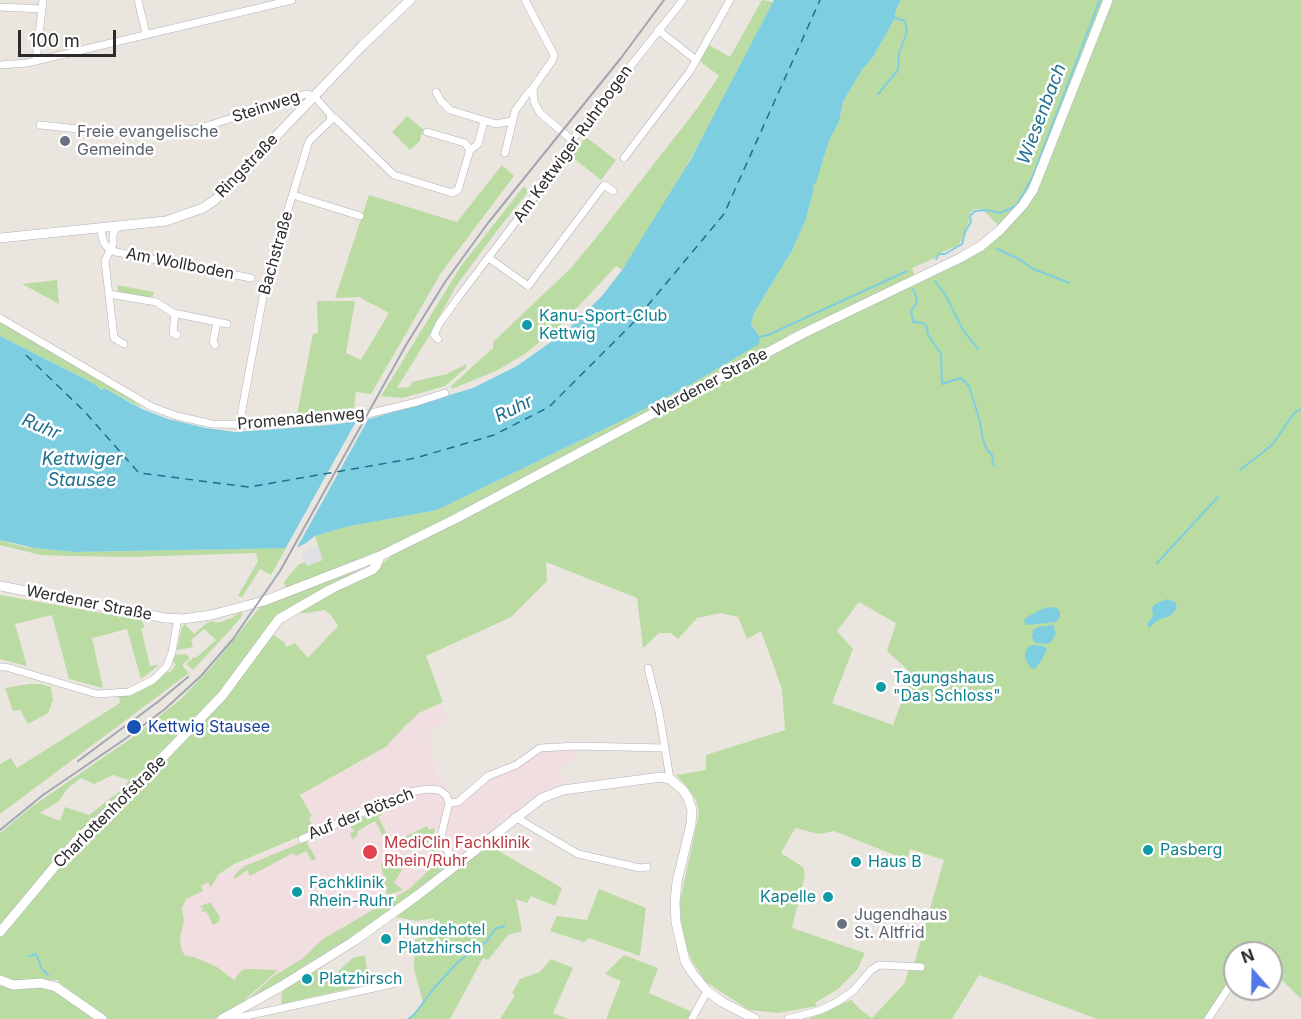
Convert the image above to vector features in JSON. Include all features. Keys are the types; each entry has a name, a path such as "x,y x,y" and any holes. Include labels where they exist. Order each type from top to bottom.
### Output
{"main road":[{"name":"Ringstraße","path":"0,238 176,219 203,208 215,200 410,0"},
{"name":"Werdener Straße","path":"0,586 144,615 178,618 211,615 264,601 380,556 457,518 796,337 930,274 981,246 1023,206 1033,190 1108,0"},
{"name":"Charlottenhofstraße","path":"0,932 76,842 132,789 222,696 279,619 331,589 372,570 380,556"},
{"path":"226,1017 287,983 354,941 542,798 563,790 661,777 670,779 683,790 692,810 675,902 677,932 685,961 707,991 722,1002 755,1019"},
{"path":"0,980 13,986 41,984 56,987 102,1019"}],"street":[{"path":"36,61 43,0"},
{"path":"138,0 146,34"},
{"path":"0,65 36,61 292,0"},
{"path":"525,0 554,55 537,81 533,98 538,110 572,140"},
{"name":"Am Kettwiger Ruhrbogen","path":"438,339 434,335 439,324 539,191 572,140 683,0"},
{"path":"624,158 696,60 730,0"},
{"path":"0,8 42,9"},
{"path":"658,30 696,60"},
{"path":"505,153 517,107 526,94 534,88"},
{"path":"436,92 450,110 484,121 502,124 512,121"},
{"name":"Steinweg","path":"40,125 126,134 160,134 201,128 300,94 314,96"},
{"path":"314,96 332,117 394,175 452,193 458,190 470,150 478,144 484,121"},
{"name":"Bachstraße","path":"239,426 266,281 309,141 332,117"},
{"path":"428,132 465,143 470,150"},
{"path":"489,258 528,286 604,185 613,191"},
{"path":"292,195 360,216"},
{"path":"123,225 116,228 112,235 112,244 105,261 114,338 124,344"},
{"path":"100,228 104,243 109,249"},
{"name":"Am Wollboden","path":"109,249 251,278"},
{"path":"109,294 156,302 175,313 228,324"},
{"path":"175,313 173,333 177,335"},
{"name":"Promenadenweg","path":"0,318 152,406 201,422 239,426 359,416 445,393"},
{"path":"215,345 213,342 217,322"},
{"path":"0,667 97,694 129,692 153,680 166,666 172,652 178,618"},
{"path":"648,668 670,779"},
{"path":"457,864 444,848 441,840 448,803 458,802 488,776 516,765 540,748 607,746 664,748"},
{"name":"Auf der Rötsch","path":"302,839 410,792 439,790 446,795 448,803"},
{"path":"515,817 578,854 640,868 647,867"},
{"path":"788,1019 828,1007 845,997 879,965 921,967"},
{"path":"226,1017 237,1018 392,984"},
{"path":"692,1019 707,991"},
{"path":"1208,1019 1223,996"}],"shaded area":[{"path":"318,545 324,560 307,567 301,553"},
{"name":"MediClin Fachklinik Rhein/Ruhr","path":"443,702 447,721 428,731 437,778 442,776 453,800 459,802 485,780 534,752 576,748 574,760 558,769 565,786 529,802 455,864 246,1001 271,976 269,974 241,983 175,997 181,881 224,876 245,863 310,836 316,830 309,818 312,816 300,795 387,746 419,713"}],"green space":[{"path":"762,0 773,2 713,119 668,198 622,270 616,266 561,325 526,353 498,370 452,389 451,386 493,348 493,342 571,268 596,238 696,110 719,76 700,61 709,45 730,57"},
{"path":"901,0 1301,0 1301,999 1283,981 1283,941 1223,941 1223,996 1203,1019 1097,1019 979,975 952,1019 808,1019 851,1000 872,1018 904,984 909,969 914,964 944,860 910,849 907,860 834,831 819,834 795,828 781,853 803,867 805,875 792,928 865,953 857,970 838,989 815,1003 817,1006 778,1013 749,1010 706,982 692,961 685,944 680,902 699,813 696,800 676,775 706,770 706,755 785,730 782,689 761,631 747,639 738,617 721,613 697,618 678,639 671,633 659,633 643,648 637,598 546,562 547,581 511,617 426,656 443,702 419,713 387,746 300,795 312,816 309,818 315,830 234,864 219,874 211,887 208,882 201,886 203,891 186,899 182,908 184,921 180,937 181,949 185,956 194,957 217,967 234,980 242,970 278,970 244,1003 214,1019 108,1019 61,987 58,980 15,983 0,976 0,938 60,863 192,731 271,633 284,642 286,647 295,643 308,658 338,626 325,610 291,613 375,570 398,550 790,342 985,244 1000,227 982,209 974,209 970,213 959,245 912,268 915,276 788,335 458,515 377,552 286,589 284,582 298,565 305,562 307,566 323,560 315,536 346,527 437,510 629,417 688,386 758,344 760,337 751,324 754,313 793,249 806,219 814,189 813,184 821,168 829,141 839,122 843,102 862,70 873,57 895,18 895,12","holes":["859,602 896,623 887,651 912,674 893,725 832,703 853,649 837,631"]},
{"path":"407,116 424,130 420,141 410,150 392,132"},
{"path":"586,137 616,160 601,180 571,156"},
{"path":"502,165 514,176 441,273 371,394 356,392 354,408 301,414 301,419 296,419 313,334 318,333 317,301 355,301 346,353 361,360 389,313 359,297 335,298 369,195 457,222"},
{"path":"524,186 528,192 456,286 397,388 409,387 412,382 447,374 466,364 466,368 445,386 403,398 381,396 461,266"},
{"path":"57,280 59,304 22,284"},
{"path":"117,285 154,292 152,299 118,292"},
{"path":"0,320 128,395 142,408 0,336"},
{"path":"0,540 24,547 74,552 286,548 271,575 260,569 242,597 238,596 258,561 256,553 131,557 41,555 0,545"},
{"path":"366,566 283,613 221,695 133,785 0,928 0,833 30,808 133,737 181,699 210,669 260,607","holes":["113,775 129,780 125,787 89,815 65,807 60,821 40,813 59,801 68,788 81,778 94,784"]},
{"path":"0,595 141,620 145,628 141,628 150,666 159,665 141,679 127,629 92,638 103,688 69,679 52,615 15,624 27,666 0,659"},
{"path":"242,611 242,616 193,670 186,664 216,640 204,629 191,640 193,647 177,650 182,627 185,624 194,634 207,623 212,621 218,623"},
{"path":"186,654 190,658 182,665 189,673 0,814 0,764 11,758 17,768 120,703 119,695 167,671 170,673 176,664 172,661 175,655"},
{"path":"29,684 51,687 53,700 48,713 28,724 20,710 13,711 5,688"},
{"path":"380,810 383,814 378,817 392,843 427,826 429,830 434,828 437,852 439,851 443,856 448,867 382,917 301,971 246,1001 272,977 302,959 323,939 409,889 436,861 430,857 433,853 423,833 398,846 389,848 375,821 358,831 357,836 352,839 350,833 354,830 351,828 352,823 372,813 373,817 376,816 375,812"},
{"path":"306,841 316,859 312,861 306,851 296,856 293,853 250,876 247,870 235,879 233,878 245,866"},
{"path":"487,844 562,888 555,906 531,896 527,903 516,899 522,931 508,935 488,960 483,958 450,1019 408,1019 423,1003 414,969 415,940 433,932 434,918 417,921 395,917"},
{"path":"403,856 408,860 394,883 403,890 387,895 381,864"},
{"path":"599,889 646,908 640,956 589,938 584,942 550,931 557,916 587,920"},
{"path":"210,902 220,917 218,923 213,925 206,911 202,912 203,907 199,907"},
{"path":"365,955 369,984 281,1004 282,991 321,968 327,974 336,973 353,958"},
{"path":"624,955 658,968 649,993 692,1012 689,1019 606,1019 621,981 605,974"},
{"path":"551,959 573,968 553,1013 568,1019 500,1019 515,995 512,993 520,979 540,972"},
{"path":"0,984 53,988 98,1019 0,1019"}],"water":[{"name":"Kettwiger Stausee","path":"774,0 901,0 895,12 895,18 873,57 862,70 843,102 839,122 829,141 816,183 813,184 814,189 806,219 793,249 754,313 751,324 760,337 759,344 688,386 629,417 437,510 346,527 315,536 296,548 74,552 34,548 0,540 0,336 142,409 168,419 235,432 366,420 473,388 517,366 565,332 602,296 622,270 691,159"},
{"path":"1167,599 1175,602 1177,608 1170,616 1158,620 1149,628 1147,624 1153,616 1152,608 1155,604"},
{"path":"1048,607 1057,608 1060,612 1060,618 1056,622 1025,624 1024,620 1027,617"},
{"path":"1053,625 1056,634 1051,642 1035,643 1032,637 1033,630"},
{"path":"1044,646 1047,649 1035,669 1031,668 1025,659 1028,647"}],"pier":[{"path":"370,416 295,551 284,551 358,418"}],"waterway":[{"name":"Wiesenbach","path":"936,259 939,254 945,254 962,244 971,222 970,216 975,211 986,210 1000,213 1016,206 1032,178 1100,0"},
{"path":"878,94 898,70 899,53 907,32 905,21 895,18"},
{"path":"997,249 1021,260 1031,268 1069,283"},
{"path":"759,337 768,335 907,271"},
{"path":"935,281 945,294 963,330 978,349"},
{"path":"913,289 917,299 911,311 913,322 923,323 927,327 928,335 941,354 942,384 961,378 969,386 983,440 992,455 994,466"},
{"name":"Wiesenbach","path":"1240,470 1272,445 1294,413 1301,409"},
{"name":"Wiesenbach","path":"1157,563 1218,497"},
{"path":"408,1019 414,1015 434,988 459,961 486,942 496,928 504,925"},
{"path":"29,956 36,954 42,969 48,975"}],"ferry route":[{"path":"26,355 85,412 139,473 249,487 416,458 494,435 549,407 633,323 724,214 820,0"}],"railway":[{"path":"0,830 43,795 165,709 201,676 233,639 280,571 406,345 445,282 488,223 621,58 664,0"},
{"path":"78,761 188,677"}],"place":[{"name":"Freie evangelische Gemeinde","path":"65,141"},
{"name":"Kanu-Sport-Club Kettwig","path":"527,325"},
{"name":"Tagungshaus \"Das Schloss\"","path":"881,687"},
{"name":"Kettwig Stausee","path":"134,727"},
{"name":"Pasberg","path":"1148,850"},
{"name":"MediClin Fachklinik Rhein/Ruhr","path":"370,852"},
{"name":"Haus B","path":"856,862"},
{"name":"Fachklinik Rhein-Ruhr","path":"297,892"},
{"name":"Kapelle","path":"828,897"},
{"name":"Jugendhaus St. Altfrid","path":"842,924"},
{"name":"Hundehotel Platzhirsch","path":"386,939"},
{"name":"Platzhirsch","path":"307,979"}],"water label":[{"name":"Ruhr","path":"514,409"},
{"name":"Ruhr","path":"41,427"}]}
